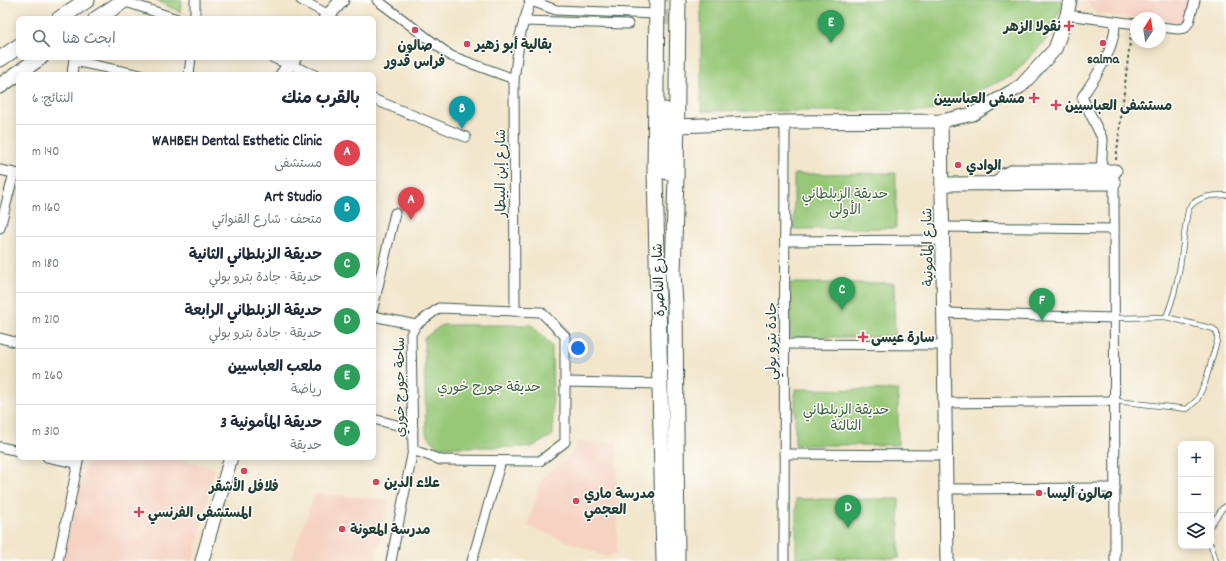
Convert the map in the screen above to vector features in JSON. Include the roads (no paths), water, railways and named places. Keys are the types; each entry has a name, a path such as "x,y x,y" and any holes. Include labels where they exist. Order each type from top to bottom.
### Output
{"main road":[{"path":"63,16 87,0"},
{"name":"شارع الناصرة","path":"677,561 673,273 676,177 678,0"},
{"path":"101,16 124,1"},
{"name":"شارع الناصرة","path":"657,4 655,171 664,561"},
{"path":"666,26 664,88 667,200 673,273"},
{"path":"0,59 16,48"},
{"path":"20,72 37,60"},
{"path":"0,86 16,75"}],"street":[{"path":"195,0 195,16"},
{"path":"301,0 325,16"},
{"path":"328,16 342,0"},
{"path":"377,0 451,56 514,80"},
{"path":"531,0 556,10 657,4"},
{"name":"شارع إبن البيطار","path":"515,311 514,80 520,36 531,0"},
{"path":"678,126 785,122 941,121 973,114 1021,86 1055,49 1067,15 1070,0"},
{"path":"1166,28 1185,28 1189,22 1195,0"},
{"path":"124,1 168,16"},
{"path":"1067,15 1130,24"},
{"path":"524,21 628,24"},
{"path":"1101,171 1103,140 1082,97 1093,81 1109,50 1115,32 1115,22"},
{"path":"72,72 74,60"},
{"path":"78,60 128,72"},
{"path":"189,72 191,60"},
{"path":"277,60 306,72"},
{"path":"376,100 466,137"},
{"name":"شارع المأمونية","path":"941,121 948,561"},
{"name":"جادة بترو بولي","path":"784,561 785,122"},
{"path":"0,170 16,174"},
{"path":"998,183 1004,175 1014,171 1101,171 1114,177"},
{"path":"0,228 16,177"},
{"path":"942,184 998,183 1114,177"},
{"path":"1114,177 1114,318 1116,401 1115,561"},
{"path":"376,295 395,213"},
{"path":"943,227 1114,229"},
{"path":"785,241 943,240"},
{"name":"ساحة جورج خوري","path":"439,308 515,311 541,312 565,336 564,442 540,461 441,460 413,450 412,334 416,325 439,308"},
{"path":"944,313 1114,318"},
{"path":"376,317 416,325"},
{"path":"0,338 16,342"},
{"path":"785,344 944,345"},
{"path":"565,382 660,384"},
{"path":"945,403 1116,401"},
{"path":"376,420 412,429"},
{"path":"0,447 16,450"},
{"path":"391,561 413,450"},
{"path":"784,454 946,455"},
{"path":"58,561 78,460"},
{"path":"202,561 230,460"},
{"path":"472,561 501,461"},
{"path":"946,489 1115,488"}],"lane":[{"path":"1166,317 1174,299 1188,209 1198,200 1212,196 1226,195"},
{"path":"1114,318 1166,317 1214,329 1217,333 1217,341 1207,376 1197,400 1187,409 1116,401"},
{"path":"1214,520 1222,508 1226,506"},
{"path":"1212,549 1216,561"}],"tunnel":[{"path":"666,25 667,0"}],"place":[{"name":"نقولا الزهر","path":"1069,26"},
{"name":"صالون فراس قدور","path":"415,30"},
{"name":"ملعب العباسيين","path":"831,43"},
{"name":"salma","path":"1103,43"},
{"name":"بقالية أبو زهير","path":"467,44"},
{"name":"مشفى العباسيين","path":"1034,98"},
{"name":"مستشفى العباسيين","path":"1056,105"},
{"name":"Art Studio","path":"462,129"},
{"name":"الوادي","path":"958,165"},
{"name":"WAHBEH Dental Esthetic Clinic","path":"411,220"},
{"name":"حديقة الزبلطاني الثانية","path":"842,310"},
{"name":"حديقة المأمونية 3","path":"1042,321"},
{"name":"سارة عيسى","path":"863,337"},
{"name":"فلافل الأشقر","path":"244,471"},
{"name":"علاء الدين","path":"376,482"},
{"name":"صالون أليسا","path":"1039,493"},
{"name":"مدرسة ماري العجمي","path":"576,501"},
{"name":"المستشفى الفرنسي","path":"139,512"},
{"name":"حديقة الزبلطاني الرابعة","path":"848,528"},
{"name":"مدرسة المعونة","path":"342,529"}],"park label":[{"name":"حديقة الزبلطاني الأولى","path":"845,202"},
{"name":"حديقة جورج خوري","path":"489,386"},
{"name":"حديقة الزبلطاني الثالثة","path":"846,418"}]}
